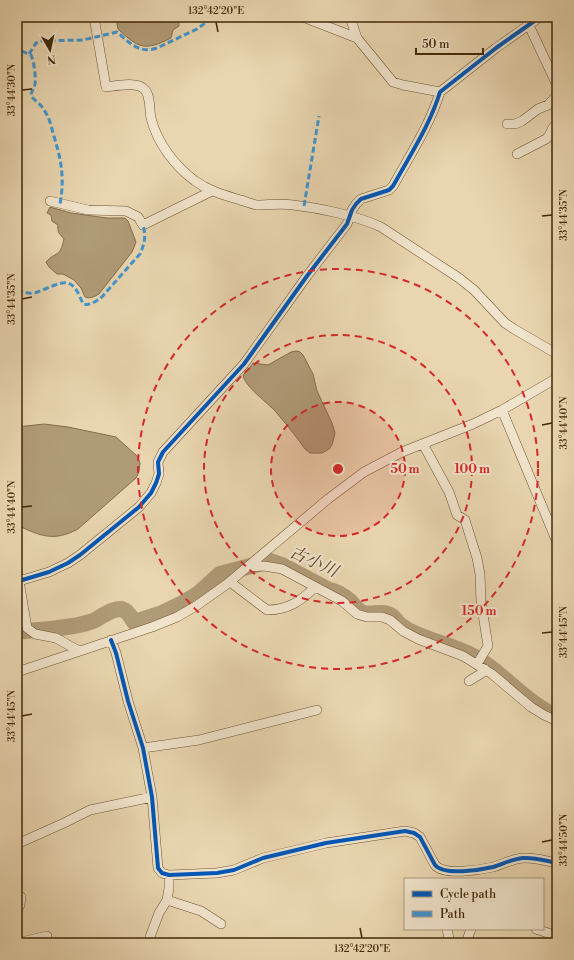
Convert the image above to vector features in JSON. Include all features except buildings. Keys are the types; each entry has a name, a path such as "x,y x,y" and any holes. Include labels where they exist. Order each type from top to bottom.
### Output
{"street":[{"path":"94,17 106,87 134,85 145,89 153,125 164,148 185,172 212,191 255,204 293,205 350,216 382,227 459,278 474,290 505,323 557,354"},
{"path":"303,17 357,38"},
{"path":"350,17 357,38 393,82 440,92"},
{"path":"19,586 68,563 80,555 143,502 151,493 156,483 159,474 158,462 163,452 244,364 307,276 348,224 356,204 361,200 389,190 393,186 437,103 440,92 496,48 527,21 540,17"},
{"path":"547,17 557,18"},
{"path":"527,21 557,85"},
{"path":"507,124 515,124 522,121 538,109 548,105 557,95"},
{"path":"517,154 549,137 552,128 557,124"},
{"path":"50,201 88,210 126,211 138,217 143,225 212,191"},
{"path":"17,672 152,627 177,617 210,598 346,484 379,463 502,410 557,378"},
{"path":"502,410 557,542"},
{"path":"423,444 446,486 457,515 464,520 477,558 480,574 481,602 488,646 481,666 482,673 469,681"},
{"path":"248,567 264,566 282,569 342,602 357,614 367,617 382,617 390,620 403,631 418,639 463,656 481,666 531,707 557,721"},
{"path":"17,569 27,628 35,634 56,638 79,651"},
{"path":"230,582 267,610 281,608 296,603 304,598 315,587"},
{"path":"111,640 116,653 128,702 143,748 152,797 158,868 162,873 169,875 217,873 234,870 264,858 326,843 405,831 414,833 420,837 438,869 438,878"},
{"path":"143,748 199,740 317,710"},
{"path":"17,844 64,824 90,810 152,797"},
{"path":"438,869 445,871 466,871 525,858 557,863"},
{"path":"149,943 159,913 167,900 169,875"},
{"path":"17,910 20,905 20,897"},
{"path":"167,900 201,910 221,924"},
{"path":"447,930 450,943"},
{"path":"466,943 472,930"},
{"path":"539,930 557,936"},
{"path":"17,943 47,936"}],"shaded area":[{"path":"116,17 173,17 179,23 179,26 173,30 171,38 155,45 143,46 131,41 118,29"},
{"path":"50,207 71,213 107,218 125,218 128,221 136,242 132,252 99,294 90,298 85,297 81,288 74,280 63,274 57,274 46,262 59,252 64,239 58,232 58,225 52,221 51,215 47,213"},
{"path":"297,351 303,355 313,374 317,391 335,433 332,445 329,449 322,453 310,453 305,449 276,412 247,384 243,375 253,363 268,365 291,352"},
{"path":"44,424 68,427 116,437 137,456 140,463 139,472 136,478 78,529 62,535 40,535 17,525 17,427"}],"waterway":[{"name":"古小川","path":"17,632 84,624 118,609 121,609 129,614 134,622 162,613 183,603 199,593 220,574 270,561 282,565 329,590 340,594 361,612 368,614 385,613 390,615 399,624 410,631 475,657 494,670 538,706 548,712"}],"marked path":[{"path":"19,17 19,50 31,55 33,61 35,84 31,96 41,106 47,115 60,160 62,177 60,204"},
{"path":"29,54 36,43 41,41 83,40 117,32 135,46 145,50 157,48 197,29 213,17"},
{"path":"304,206 319,116"},
{"path":"17,290 34,293 59,284 69,283 76,290 83,304 100,299 140,254 144,240 143,225"}],"cycle path":[{"path":"19,581 49,572 68,563 139,507 151,493 156,483 159,474 158,462 163,452 244,364 307,276 347,224 356,204 361,199 389,190 393,186 425,128 440,92 496,48 540,17"},
{"path":"111,640 143,748 152,797 158,868 162,873 169,875 217,873 234,870 263,858 326,843 405,831 414,833 420,837 435,865 446,870 480,870 511,860 523,858 557,863"}]}
